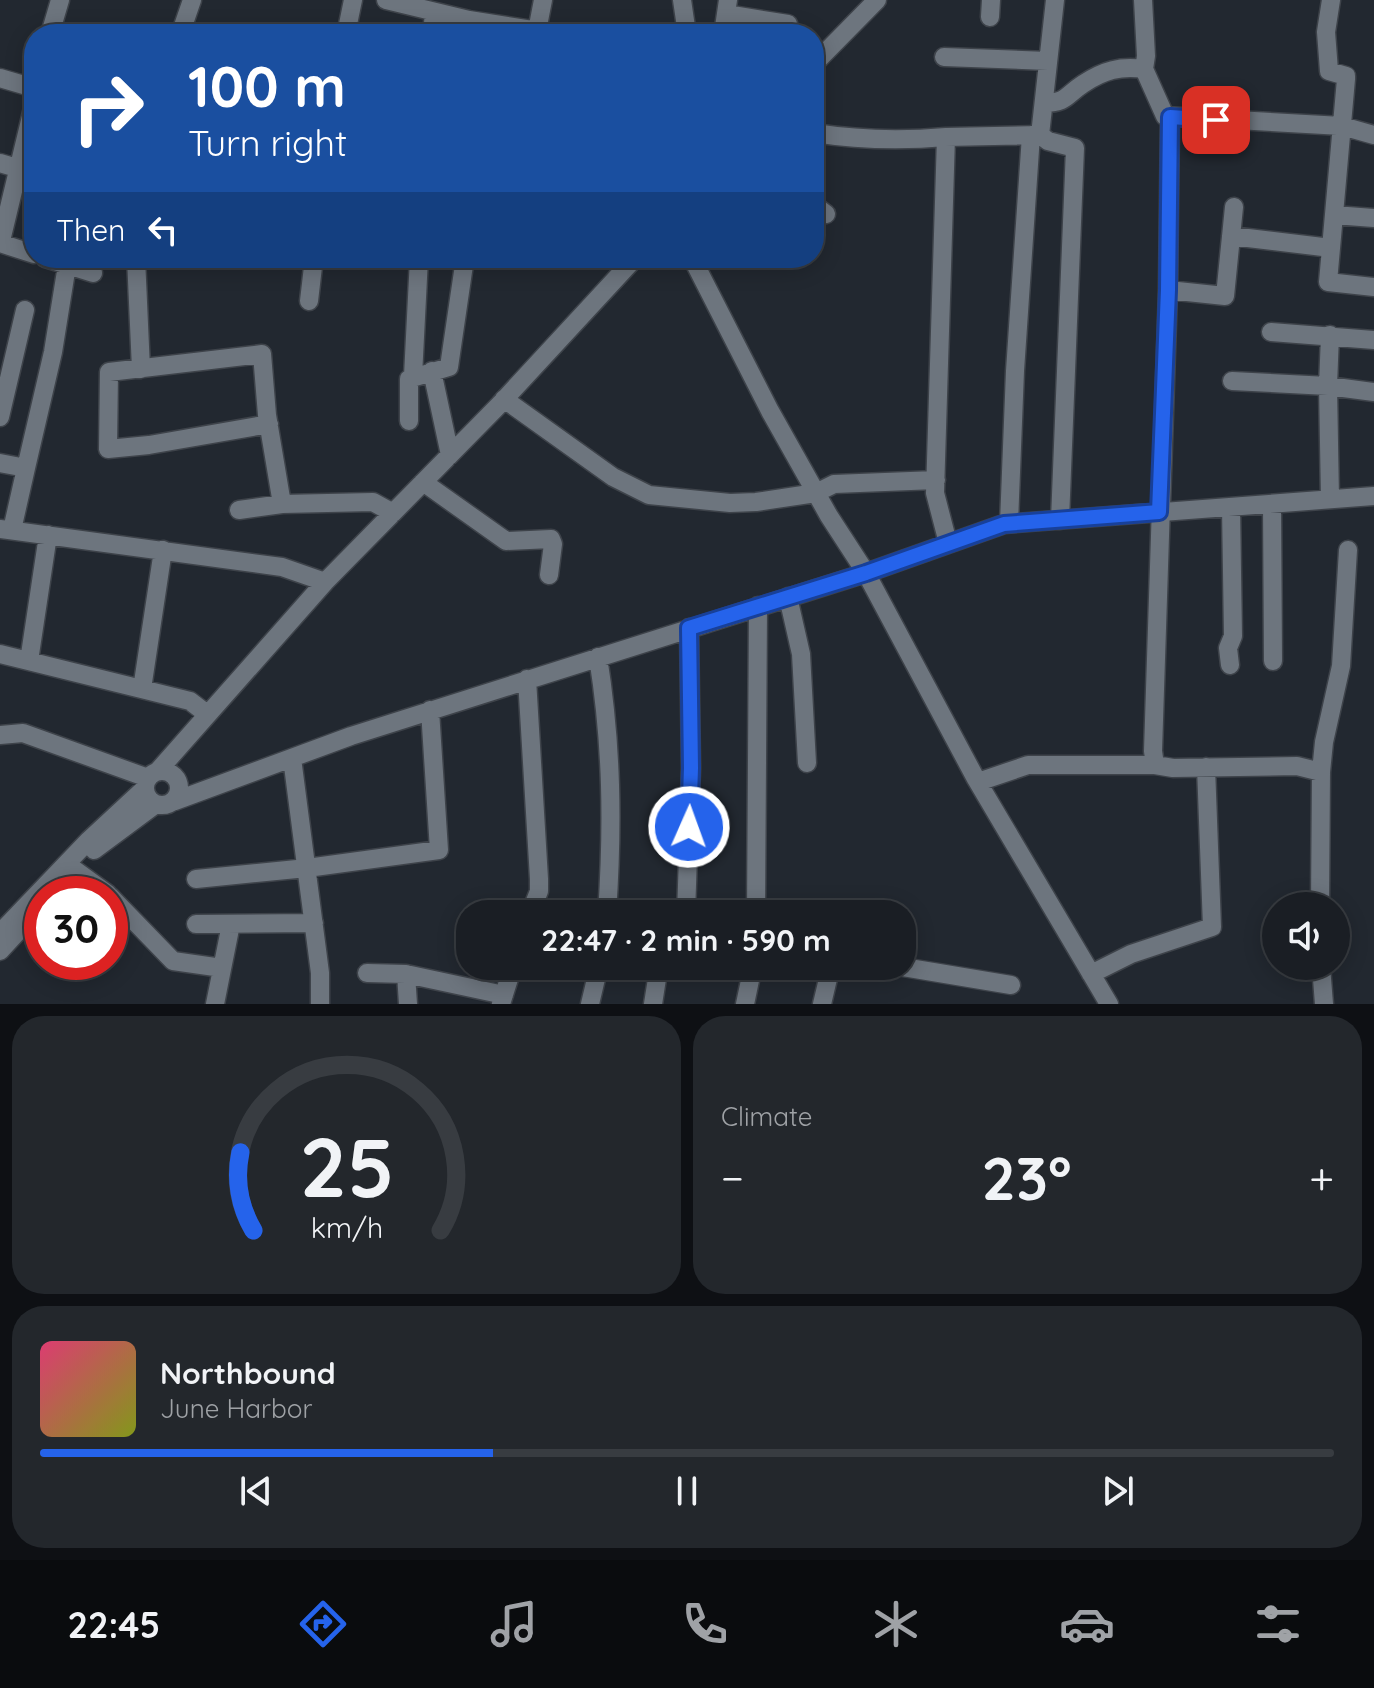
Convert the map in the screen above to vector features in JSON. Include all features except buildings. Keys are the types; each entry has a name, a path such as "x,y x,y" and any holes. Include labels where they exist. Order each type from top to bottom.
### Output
{"street":[{"path":"53,24 60,0"},
{"path":"184,24 192,0"},
{"path":"348,24 353,0"},
{"path":"387,0 431,8 481,24"},
{"path":"538,24 543,0"},
{"path":"682,0 686,24"},
{"path":"824,54 877,0"},
{"path":"1009,523 1015,371 1036,135 1044,103 1055,0"},
{"path":"1143,0 1144,69 1165,116 1342,126 1374,135"},
{"path":"1331,0 1326,32 1329,71 1346,76 1346,79 1328,282 1374,287"},
{"path":"727,7 788,24"},
{"path":"944,57 1048,61"},
{"path":"1044,103 1057,103 1082,84 1119,66 1144,69"},
{"path":"0,78 24,85"},
{"path":"1155,765 1170,117"},
{"path":"824,134 855,139 909,140 1036,135 1075,148 1060,520"},
{"path":"946,137 935,493 948,543"},
{"path":"0,163 24,170"},
{"path":"24,177 1,240 3,244 24,251"},
{"path":"1168,290 1225,296 1234,207"},
{"path":"1334,215 1374,218"},
{"path":"1231,236 1331,248"},
{"path":"67,268 53,352 26,468 6,530 282,567 325,582"},
{"path":"77,268 93,273"},
{"path":"136,268 141,369"},
{"path":"309,301 313,268"},
{"path":"413,376 418,268"},
{"path":"409,421 409,379 449,367 464,268"},
{"path":"0,933 93,844 325,582 504,399 626,268"},
{"path":"697,268 770,411 866,573 978,782 1109,1004"},
{"path":"0,417 25,310"},
{"path":"1271,332 1374,340"},
{"path":"1330,335 1330,499"},
{"path":"269,424 108,449 109,372 262,354 282,504"},
{"path":"432,371 450,455"},
{"path":"1232,381 1328,386 1374,392"},
{"path":"504,399 613,477 649,495 730,503 756,502 816,493 834,484 936,480"},
{"path":"0,463 26,468"},
{"path":"423,482 506,541 551,539 549,575"},
{"path":"150,779 148,798 166,806 430,710 866,573 1009,523 1374,496"},
{"path":"239,510 282,504 373,502 393,513"},
{"path":"1272,504 1273,661"},
{"path":"1230,665 1228,648 1233,636 1231,507"},
{"path":"29,661 48,535"},
{"path":"142,689 163,550"},
{"path":"1320,892 1321,772 1324,742 1341,666 1348,550"},
{"path":"788,597 801,654 807,763"},
{"path":"756,900 758,606"},
{"path":"686,900 691,768 689,628"},
{"path":"0,654 190,701 207,714"},
{"path":"598,657 611,755 612,830 608,900"},
{"path":"527,679 539,879 535,900"},
{"path":"196,879 439,850 430,710"},
{"path":"0,735 23,733 150,779 167,771 176,777 180,786 175,801"},
{"path":"292,758 320,973 320,1004"},
{"path":"978,782 1028,765 1155,765 1173,768 1297,766 1321,772"},
{"path":"1091,974 1131,954 1212,927 1206,767"},
{"path":"70,876 93,844 156,804"},
{"path":"75,870 83,876"},
{"path":"128,915 173,961 222,968"},
{"path":"196,924 314,923"},
{"path":"215,1004 231,924"},
{"path":"0,951 24,925"},
{"path":"916,969 1011,985"},
{"path":"367,973 406,974 502,1000 508,980"},
{"path":"406,974 408,1004"},
{"path":"590,1004 596,980"},
{"path":"653,1004 657,980"},
{"path":"745,1004 750,980"},
{"path":"822,1004 828,980"},
{"path":"1322,980 1324,1004"}],"route":[{"path":"689,827 689,628 866,573 1004,524 1159,512 1168,290 1170,117 1216,120"}]}
